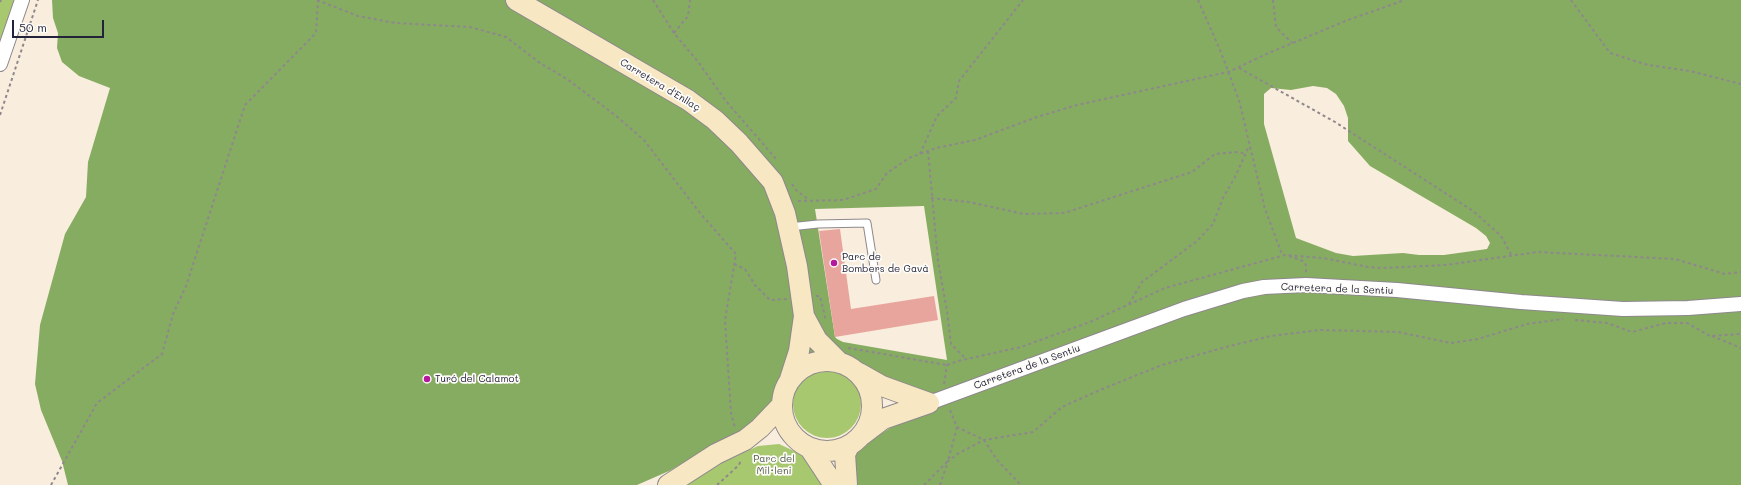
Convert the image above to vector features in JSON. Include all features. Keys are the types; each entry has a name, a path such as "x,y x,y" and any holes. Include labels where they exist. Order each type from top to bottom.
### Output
{"street":[{"path":"0,64 22,0"},
{"name":"Carretera d'Enllaç","path":"516,0 688,100 715,120 739,143 772,182 786,220 797,266 804,316 799,351 790,379"},
{"name":"Carretera de la Sentiu","path":"855,441 883,420 1184,309 1243,291 1264,287 1306,285 1397,290 1521,302 1623,309 1688,308 1741,304"},
{"name":"Carretera d'Enllaç","path":"804,316 817,340 841,354"},
{"path":"834,485 803,444 789,431 783,419 781,406 784,391 790,379 800,369 812,363 841,354 849,366 882,386 937,400"},
{"path":"848,485 845,454 868,425 872,411 872,397 867,384 859,373"},
{"path":"668,485 716,454 742,441 760,428 781,406"},
{"path":"742,441 780,436 822,451 836,450 855,441"}],"lane":[{"path":"786,220 818,224 867,223 876,280"}],"path":[{"path":"0,115 38,0"},
{"path":"51,485 97,403 162,354 173,314 186,286 245,105 316,33 317,0 358,16 395,23 470,27 506,37 540,63 567,79 615,115 644,140 700,213 736,254 725,320 731,413 742,441 743,457 738,465 717,485"},
{"path":"653,0 674,33 725,100 774,155 780,165"},
{"path":"674,33 688,16 690,0"},
{"path":"920,154 937,116 956,98 960,81 1023,0"},
{"path":"1198,0 1238,100 1250,145 1259,190 1281,252 1285,255 1303,261 1306,265 1306,285"},
{"path":"1273,0 1276,27 1292,43"},
{"path":"786,220 794,202 843,200 876,189 887,173 909,158 928,151 975,140 1077,104 1228,72 1348,20 1405,0"},
{"path":"1571,0 1610,53 1648,65 1690,71 1741,84"},
{"path":"1239,68 1335,122 1473,211 1501,236 1512,256"},
{"path":"1128,305 1142,282 1197,241 1214,224 1222,198 1235,177 1250,145"},
{"path":"928,151 931,198 938,261 951,344 966,359"},
{"path":"931,198 969,202 1024,214 1064,213 1192,172 1215,154 1238,152 1246,154"},
{"path":"789,180 796,190 810,201"},
{"path":"734,264 745,269 755,285 770,300 791,298"},
{"path":"812,296 820,296 826,322"},
{"path":"924,485 948,461 959,453 984,440 1033,432 1062,408 1100,390 1162,365 1271,336 1320,330 1398,332 1451,344 1478,339 1527,324 1563,319"},
{"path":"1570,320 1607,323 1632,332 1666,323 1687,323 1710,336 1741,348"},
{"path":"1710,336 1741,334"},
{"path":"841,354 948,365 943,386 937,400 957,427 984,440 996,460 1021,485"},
{"path":"940,485 957,427"}],"green space":[{"path":"0,0 14,0 1,41 0,41"},
{"path":"52,0 1741,0 1741,485 856,485 852,452 898,423 938,405 882,375 795,356 775,400 756,422 669,471 637,485 68,485 62,461 41,410 35,384 40,325 65,234 86,197 88,162 110,88 79,76 62,62 57,48 58,33 53,18","holes":["1313,86 1327,88 1336,94 1344,106 1348,118 1348,141 1370,166 1476,228 1486,236 1490,243 1487,249 1444,255 1419,255 1403,253 1353,256 1336,253 1296,238 1264,124 1264,94 1271,88 1291,90","924,206 947,360 843,342 837,339 835,337 815,209"]},
{"path":"820,370 834,370 846,375 856,385 861,397 861,411 856,423 846,433 834,438 820,438 808,433 798,423 793,411 793,397 798,385 808,375"},
{"name":"Parc del Mil·leni","path":"779,444 807,457 830,485 679,485 758,446"}],"building":[{"name":"Parc de Bombers de Gavà","path":"840,229 851,309 934,296 938,320 835,337 819,231"}],"place":[{"name":"Parc de Bombers de Gavà","path":"834,263"},
{"name":"Turó del Calamot","path":"427,379"}]}
